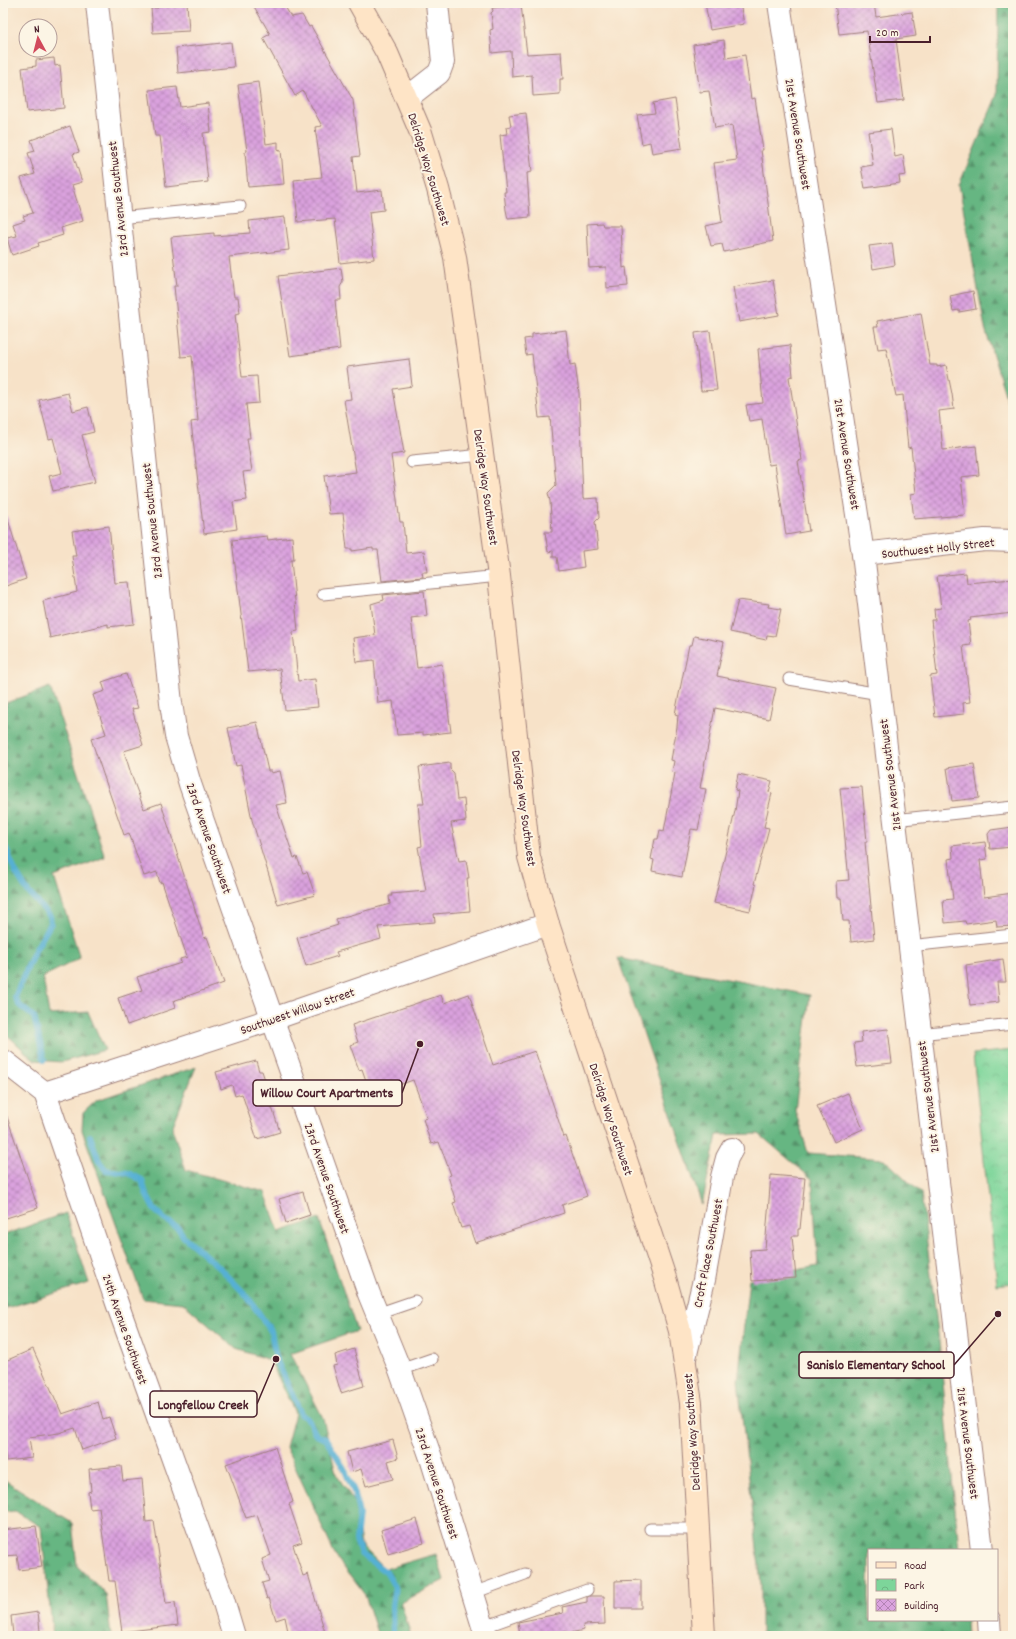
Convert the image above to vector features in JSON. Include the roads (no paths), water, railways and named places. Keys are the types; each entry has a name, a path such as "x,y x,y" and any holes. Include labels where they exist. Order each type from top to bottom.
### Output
{"main road":[{"name":"Delridge Way Southwest","path":"360,3 387,53 421,133 438,188 455,257 499,576 529,857 548,924 665,1278 680,1331 692,1403 704,1636"}],"street":[{"name":"23rd Avenue Southwest","path":"97,3 170,695 176,736 190,784 377,1314 400,1370 431,1458 485,1632"},
{"path":"407,98 439,73 443,62 437,3"},
{"name":"21st Avenue Southwest","path":"779,3 863,554 982,1549"},
{"name":"Southwest Holly Street","path":"863,554 985,540 1013,541"},
{"name":"Southwest Willow Street","path":"45,1093 273,1019 548,924"},
{"path":"4,1061 45,1093"},
{"name":"24th Avenue Southwest","path":"45,1093 118,1306 222,1596 234,1636"},
{"name":"Croft Place Southwest","path":"685,1358 704,1280 722,1177 727,1158 732,1149"},
{"path":"988,1621 990,1636"}],"lane":[{"path":"119,218 240,206"},
{"path":"412,462 482,455"},
{"path":"323,594 499,576"},
{"path":"789,679 880,694"},
{"path":"894,820 1013,807"},
{"path":"909,946 1013,935"},
{"path":"920,1034 1013,1024"},
{"path":"377,1314 415,1301"},
{"path":"400,1370 432,1359"},
{"path":"650,1529 698,1529"},
{"path":"473,1593 525,1574"},
{"path":"485,1632 587,1590"}],"waterway":[{"path":"3,841 15,871 28,892 50,916 51,923 34,952 15,997 19,1005 34,1017 44,1060"},
{"path":"90,1136 99,1161 106,1170 128,1173 142,1180 146,1194 154,1209 164,1219 178,1228 184,1237 220,1268 247,1296 271,1331 276,1359 301,1414 309,1421 316,1435 326,1439 344,1468 355,1494 359,1514 356,1540 361,1554 386,1572 395,1587 392,1606 393,1636"}],"place":[{"name":"Willow Court Apartments","path":"420,1044"},
{"name":"Sanislo Elementary School","path":"998,1314"},
{"name":"Longfellow Creek","path":"276,1359"}]}
